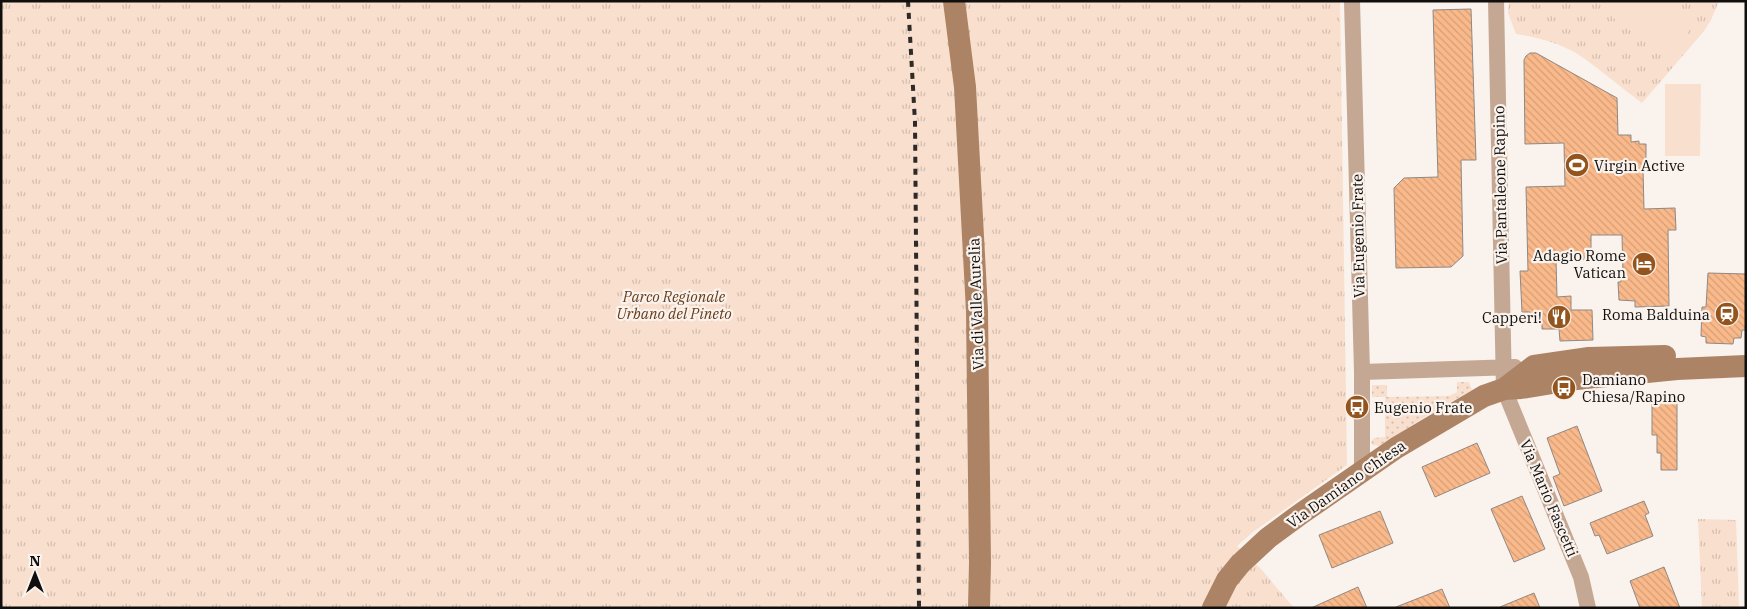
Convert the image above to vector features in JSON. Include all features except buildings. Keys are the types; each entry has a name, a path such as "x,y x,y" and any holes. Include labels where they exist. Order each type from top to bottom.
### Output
{"street":[{"name":"Via di Valle Aurelia","path":"954,1 965,87 977,311 980,563 978,608"},
{"name":"Via Eugenio Frate","path":"1352,1 1362,372 1362,471"},
{"name":"Via Pantaleone Rapino","path":"1496,1 1504,378"},
{"path":"1712,361 1746,352"},
{"name":"Via Damiano Chiesa","path":"1213,608 1222,588 1240,564 1268,538 1404,442 1476,399 1504,378 1534,366 1596,358 1712,361"},
{"name":"Via Damiano Chiesa","path":"1362,372 1504,378 1632,373 1712,361"},
{"path":"1712,361 1746,366"},
{"name":"Via Mario Fascetti","path":"1504,378 1581,577 1588,608"}],"green space":[{"name":"Parco Regionale Urbano del Pineto","path":"1,1 1340,1 1347,465 1253,532 1237,546 1261,569 1294,608 1,608"},
{"path":"1509,1 1719,1 1704,31 1642,103 1576,53 1547,41 1516,34 1508,13"},
{"path":"1609,1 1657,1 1692,27 1668,59 1603,10"},
{"path":"1665,84 1701,84 1700,156 1665,156"},
{"path":"1457,382 1469,382 1472,390 1380,446 1373,445 1371,442 1374,438 1385,437 1385,397 1372,397 1372,385 1387,385 1387,397 1449,396 1457,392"},
{"path":"1698,519 1736,520 1739,608 1702,608"}],"railway":[{"path":"908,1 915,122 919,608"}],"place":[{"name":"Virgin Active","path":"1577,165"},
{"name":"Adagio Rome Vatican","path":"1644,264"},
{"name":"Roma Balduina","path":"1727,314"},
{"name":"Capperi!","path":"1559,317"},
{"name":"Damiano Chiesa/Rapino","path":"1564,388"},
{"name":"Eugenio Frate","path":"1357,407"}]}
